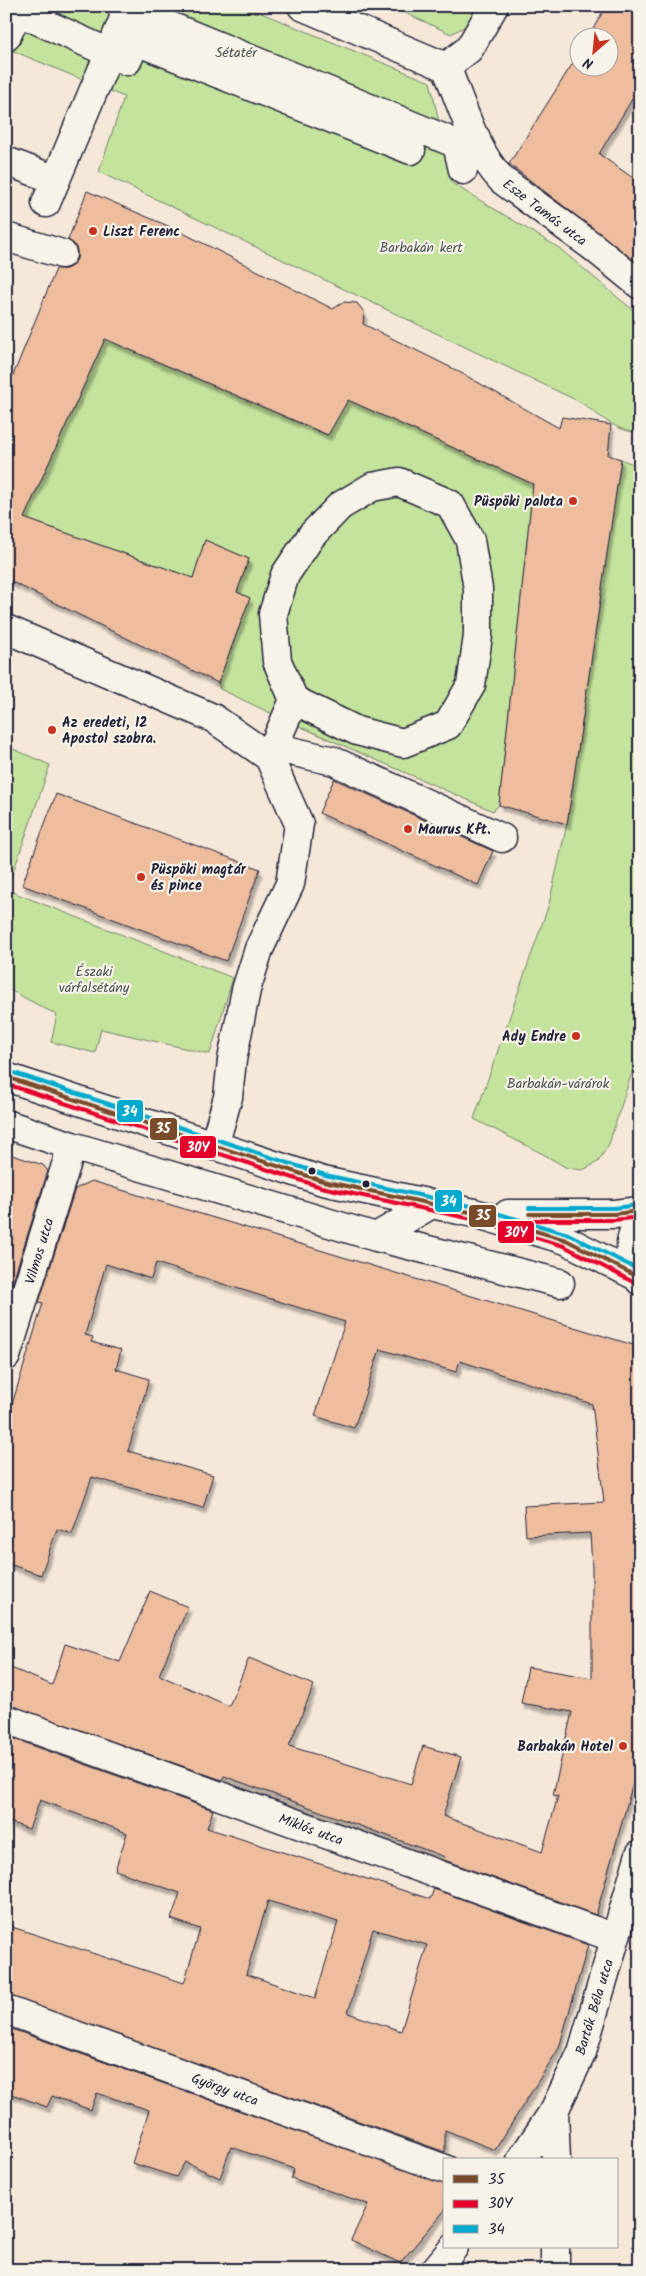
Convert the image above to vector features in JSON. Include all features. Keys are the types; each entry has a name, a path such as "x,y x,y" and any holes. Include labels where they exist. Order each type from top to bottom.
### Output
{"street":[{"path":"302,6 446,67 469,49 494,6"},
{"path":"6,37 15,8 127,61 136,41 412,150"},
{"path":"62,254 17,241 49,197 109,53 124,8 465,151"},
{"name":"Esze Tamás utca","path":"446,67 465,151 489,166 502,180 592,246 640,285"},
{"path":"6,161 49,197"},
{"path":"214,1146 228,1097 232,1060 246,990 259,949 290,884 294,868 299,824 271,752 294,700 277,660 273,614 286,575 312,535 340,506 372,486 400,482 450,504 470,540 478,590 478,636 471,685 448,725 403,743 357,731 294,700"},
{"path":"6,629 213,718 271,752 337,762 502,838"},
{"path":"6,1077 323,1181 474,1213 566,1240 638,1278"},
{"path":"6,1124 72,1146 376,1237 560,1283"},
{"name":"Vilmos utca","path":"6,1356 72,1146"},
{"path":"376,1237 430,1205"},
{"path":"474,1213 614,1214 640,1211"},
{"path":"638,1278 631,1258 632,1240 640,1220"},
{"name":"Miklós utca","path":"6,1720 615,1938"},
{"name":"Bartók Béla utca","path":"556,2158 554,2111 582,2052 640,1854"},
{"name":"György utca","path":"6,2010 443,2168"},
{"path":"522,2158 554,2111"},
{"path":"435,2270 453,2248"},
{"path":"555,2248 555,2270"}],"green space":[{"name":"Barbakán kert","path":"6,6 244,6 430,82 453,184 559,248 640,316 640,432 624,430 580,402 99,172 124,97 6,48"},
{"path":"390,6 483,6 475,21 451,34"},
{"path":"105,339 327,435 348,400 533,484 499,805 493,811 285,720 220,689 218,683 250,598 237,592 249,559 205,540 193,578 24,518"},
{"name":"Barbakán-várárok","path":"621,459 640,467 640,1047 609,1144 598,1162 583,1170 567,1168 474,1119 549,904 567,824"},
{"name":"Északi várfalsétány","path":"6,746 50,765 7,890 233,978 210,1054 101,1029 95,1053 51,1042 57,1015 6,988"}],"building":[{"path":"606,6 640,6 640,86 599,154 640,183 640,265 509,164 568,71 568,78 618,78 618,28 594,28"},
{"name":"Püspöki palota","path":"87,191 175,229 333,309 344,302 357,303 364,312 363,324 454,369 559,428 562,417 611,425 608,455 621,459 567,824 499,805 533,484 348,400 328,435 105,339 24,518 193,578 205,540 249,559 237,592 250,598 218,683 6,579 6,393 56,269 66,269 73,265 77,259 77,250 74,244 68,240"},
{"name":"Maurus Kft.","path":"334,779 493,851 478,885 319,813"},
{"name":"Püspöki magtár és pince","path":"56,794 260,869 226,961 22,885"},
{"path":"6,1153 43,1165 48,1171 9,1293 6,1292"},
{"path":"92,1181 640,1347 640,1758 596,1915 444,1860 445,1857 224,1776 222,1780 6,1704 6,1666 52,1685 65,1644 120,1662 150,1591 188,1607 159,1675 229,1706 249,1658 314,1685 289,1746 411,1784 423,1746 461,1757 443,1816 542,1852 558,1796 553,1795 572,1712 521,1703 528,1667 592,1678 592,1568 590,1533 526,1536 524,1506 604,1502 592,1404 460,1361 456,1372 380,1349 354,1428 315,1416 345,1322 156,1263 151,1279 106,1264 85,1335 93,1337 91,1342 121,1350 116,1369 149,1379 128,1451 213,1475 203,1508 92,1477 72,1534 57,1529 41,1575 6,1563 6,1424 43,1303 39,1302 75,1189"},
{"path":"6,1736 213,1810 207,1828 430,1899 434,1889 588,1945 559,2048 495,2150 445,2130 445,2152 6,1995 6,1925 184,1983 200,1929 171,1919 180,1893 115,1870 127,1833 40,1800 29,1829 6,1821","holes":["268,1901 338,1922 315,1998 246,1974","373,1929 427,1945 401,2031 348,2013"]},
{"path":"6,2027 443,2183 443,2212 400,2263 351,2240 368,2204 291,2178 294,2169 231,2147 220,2178 185,2162 176,2177 132,2163 149,2110 97,2093 91,2110 52,2096 47,2107 6,2092"}],"transit line":[{"name":"34","path":"8,1071 325,1175 475,1207 568,1234 639,1270"},
{"name":"35","path":"6,1077 323,1181 474,1213 566,1240 636,1276"},
{"name":"30Y","path":"6,1084 321,1187 472,1219 564,1246 633,1282"},
{"name":"34","path":"529,1208 614,1208 639,1205"},
{"name":"35","path":"529,1214 614,1214 640,1211"},
{"name":"30Y","path":"529,1220 614,1220 640,1217"}],"place":[{"name":"Liszt Ferenc","path":"93,231"},
{"name":"Püspöki palota","path":"573,501"},
{"name":"Az eredeti, 12 Apostol szobra.","path":"52,730"},
{"name":"Maurus Kft.","path":"408,829"},
{"name":"Püspöki magtár és pince","path":"141,877"},
{"name":"Ady Endre","path":"576,1036"},
{"name":"Barbakán Hotel","path":"623,1746"}],"park label":[{"name":"Sétatér","path":"236,52"}]}
